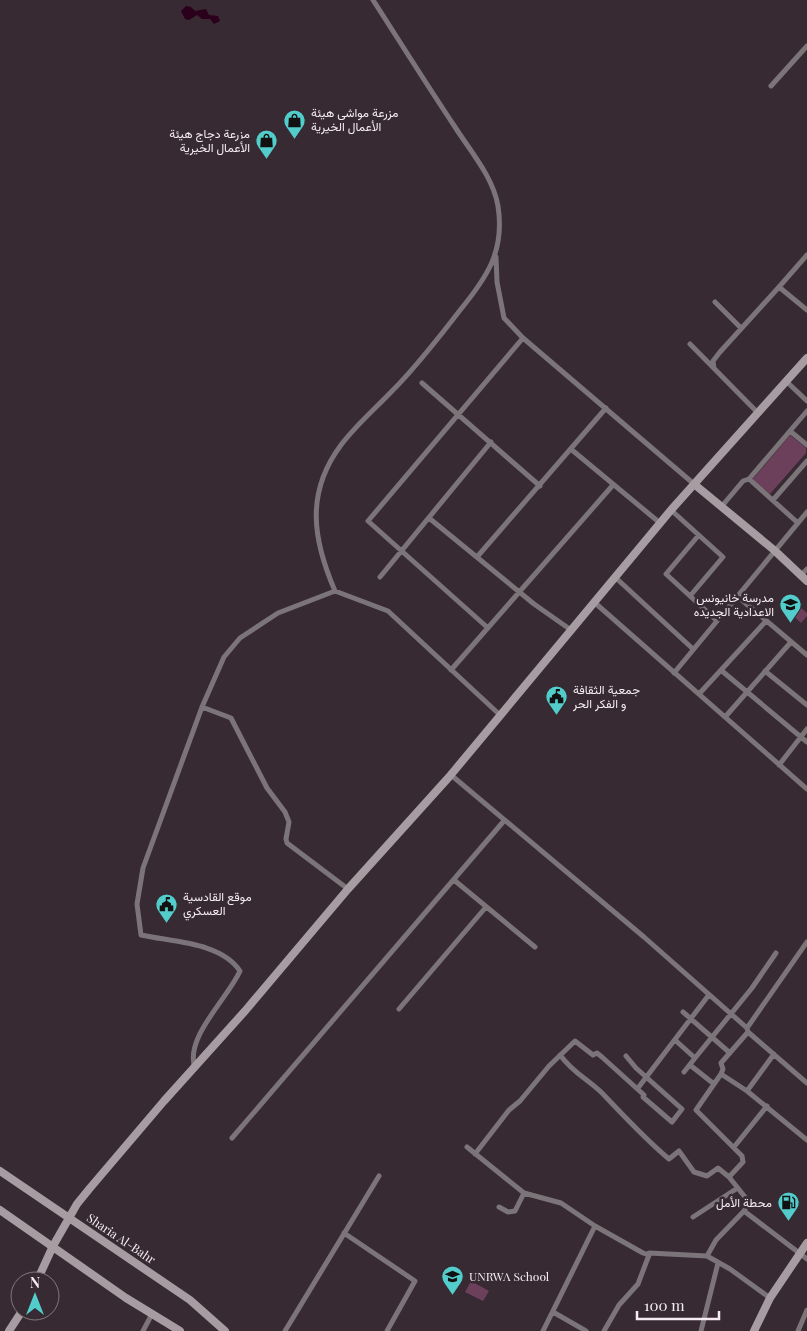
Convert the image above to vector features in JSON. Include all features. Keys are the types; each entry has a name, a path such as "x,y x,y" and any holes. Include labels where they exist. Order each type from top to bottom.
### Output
{"street":[{"path":"372,0 488,177 498,206 497,282 504,318 523,338 774,550 804,579 807,569"},
{"path":"771,86 807,46"},
{"path":"335,591 319,550 316,529 316,498 325,472 342,443 411,370 478,289 486,277 496,254"},
{"path":"714,368 714,361 720,352 807,255"},
{"path":"779,287 807,310"},
{"path":"715,302 741,328"},
{"path":"488,628 368,521 523,338"},
{"path":"690,344 758,413"},
{"path":"42,1271 69,1218 90,1188 348,889 451,775 616,578 670,510 807,358"},
{"path":"787,382 807,401"},
{"path":"422,383 540,486"},
{"path":"477,556 606,408"},
{"path":"722,506 743,481 749,479 807,411"},
{"path":"790,431 807,445"},
{"path":"380,577 491,442"},
{"path":"572,450 660,523"},
{"path":"773,500 807,461"},
{"path":"749,479 798,523"},
{"path":"451,670 613,484"},
{"path":"670,510 723,557 690,596"},
{"path":"674,673 807,512"},
{"path":"429,518 520,592 571,630"},
{"path":"698,536 666,574 716,620"},
{"path":"616,578 693,649"},
{"path":"195,1068 192,1061 196,1041 240,970 227,957 214,951 141,935 137,904 143,868 202,708 224,656 240,638 278,613 335,591 388,611 500,716"},
{"path":"737,596 807,655"},
{"path":"594,602 726,716 807,790"},
{"path":"699,694 766,621"},
{"path":"726,716 791,642"},
{"path":"722,671 807,742"},
{"path":"765,671 807,705"},
{"path":"202,708 231,718 267,788 285,812 289,822 287,843 348,889"},
{"path":"779,765 807,729"},
{"path":"451,775 644,937 807,1083"},
{"path":"232,1138 503,822"},
{"path":"454,880 535,947"},
{"path":"399,1009 486,907"},
{"path":"729,1177 743,1162 742,1156 696,1110 721,1074 723,1069 722,1063 795,962 807,942"},
{"path":"684,1072 731,1015 776,953"},
{"path":"638,1088 708,996"},
{"path":"683,1012 730,1053"},
{"path":"675,1040 695,1058"},
{"path":"475,1154 508,1110 520,1101 560,1055 575,1041 594,1055 597,1053 638,1088 644,1095 643,1098 672,1122 682,1109 636,1068 626,1056"},
{"path":"747,1091 774,1054"},
{"path":"560,1055 572,1070 602,1094 612,1107 669,1159 679,1151 694,1172 707,1176 718,1168 729,1177 749,1202 744,1211 716,1240 707,1256"},
{"path":"690,1065 714,1084"},
{"path":"721,1074 767,1106 807,1140"},
{"path":"734,1147 767,1106"},
{"path":"467,1147 524,1193 561,1203 595,1226 649,1255"},
{"name":"Sharia Al-Bahr","path":"0,1171 190,1300 225,1331"},
{"path":"285,1331 379,1176"},
{"path":"693,1217 736,1188"},
{"path":"499,1207 508,1212 515,1211 524,1193"},
{"path":"0,1210 126,1298 180,1331"},
{"path":"744,1211 807,1259"},
{"path":"543,1331 595,1226"},
{"path":"344,1233 415,1281 387,1331"},
{"path":"754,1331 770,1298 807,1243"},
{"path":"604,1331 619,1305 638,1284 649,1253 707,1256 718,1264 730,1269 770,1298"},
{"path":"701,1331 718,1264"},
{"path":"798,1331 807,1310"},
{"path":"553,1312 586,1331"},
{"path":"143,1331 152,1314"}],"shaded area":[{"path":"186,6 191,7 195,11 206,9 209,15 218,16 220,21 214,24 210,19 202,19 197,15 189,20 185,19 181,11"},
{"path":"790,435 806,448 806,453 770,494 752,480"},
{"path":"794,602 807,613 807,616 801,623 787,610"},
{"path":"471,1281 489,1291 483,1301 465,1292"}],"place":[{"name":"مزرعة مواشي هيئة الأعمال الخيرية","path":"295,139"},
{"name":"مزرعة دجاج هيئة الأعمال الخيرية","path":"266,160"},
{"name":"مدرسة خانيونس الاعدادية الجديده","path":"790,624"},
{"name":"جمعية الثقافة و الفكر الحر","path":"557,716"},
{"name":"موقع القادسية العسكري","path":"167,923"},
{"name":"محطة الأمل","path":"788,1222"},
{"name":"UNRWA School","path":"453,1296"}]}
